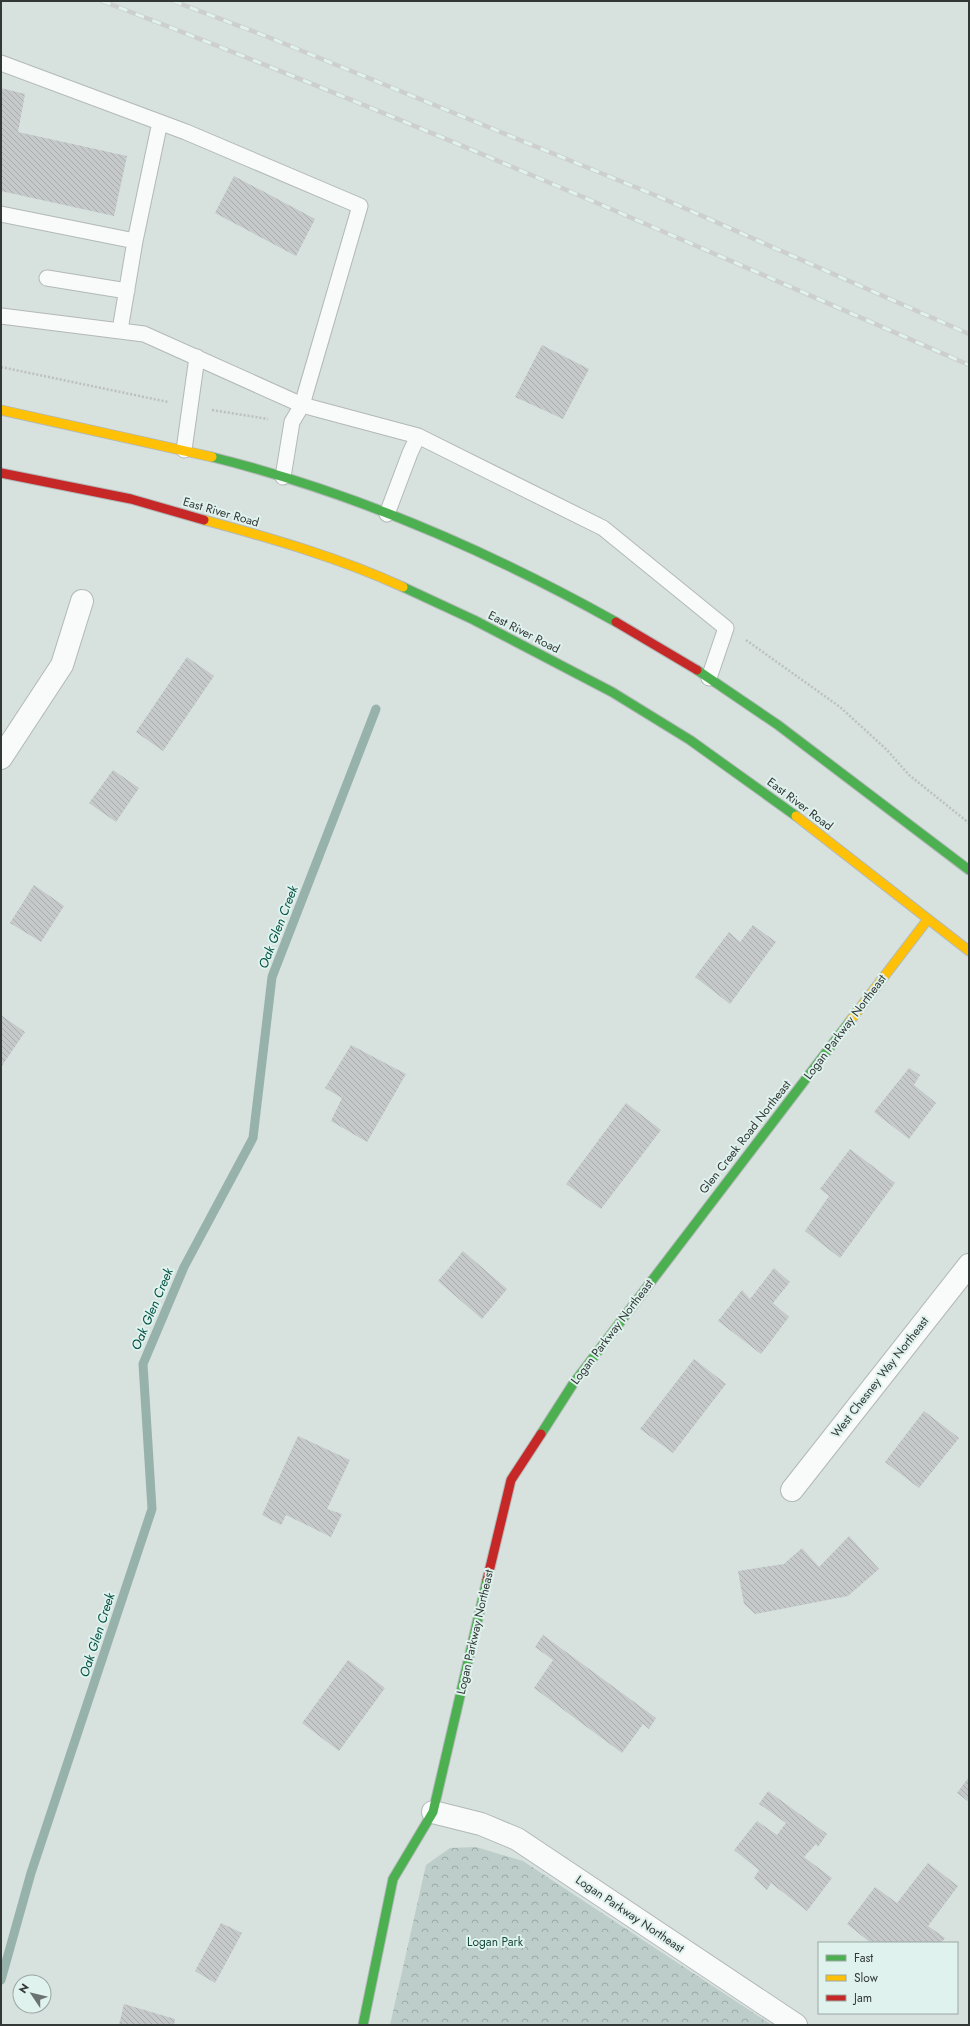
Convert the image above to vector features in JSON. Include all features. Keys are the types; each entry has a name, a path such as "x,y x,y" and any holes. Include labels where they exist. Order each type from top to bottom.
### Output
{"main road":[{"path":"1,410 184,450 283,477 437,533 500,562 612,619 709,678 748,704 969,870"},
{"name":"East River Road","path":"1,473 131,499 248,532 375,574 474,620 612,692 690,740 757,787 969,950"},
{"name":"Glen Creek Road Northeast","path":"581,1370 928,919"},
{"name":"Logan Parkway Northeast","path":"363,2025 393,1880 433,1812 510,1480 573,1384 909,944"}],"street":[{"path":"1,758 62,666 82,602"},
{"name":"West Chesney Way Northeast","path":"792,1490 969,1264"},
{"name":"Logan Parkway Northeast","path":"433,1812 481,1824 517,1839 796,2025"}],"lane":[{"path":"1,63 160,122 360,206 302,404 292,422 283,477"},
{"path":"120,330 135,241 160,122"},
{"path":"1,214 135,241"},
{"path":"47,278 127,291"},
{"path":"1,316 144,334 302,404 418,436 602,528 726,628 709,678"},
{"path":"184,450 197,357"},
{"path":"387,514 418,436"}],"green space":[{"name":"Logan Park","path":"476,1847 523,1861 772,2025 390,2025 426,1865 450,1848"}],"building":[{"path":"1,88 25,94 18,132 127,156 114,216 1,191"},
{"path":"234,176 315,219 296,256 215,213"},
{"path":"542,345 589,369 563,419 515,397"},
{"path":"187,657 214,676 163,751 136,732"},
{"path":"113,770 139,788 116,822 89,803"},
{"path":"34,885 64,906 41,942 10,923"},
{"path":"753,925 776,942 730,1004 695,977 729,932 740,942"},
{"path":"1,1015 25,1032 1,1067"},
{"path":"351,1045 406,1074 367,1142 331,1121 342,1098 325,1088"},
{"path":"909,1068 920,1075 914,1085 936,1103 909,1139 874,1112"},
{"path":"626,1103 661,1130 601,1209 566,1184"},
{"path":"850,1149 895,1183 840,1258 805,1231 829,1196 820,1189"},
{"path":"463,1251 507,1289 482,1319 438,1281"},
{"path":"774,1268 790,1282 773,1303 789,1317 761,1354 718,1321 742,1290 750,1299"},
{"path":"694,1359 726,1384 673,1453 640,1429"},
{"path":"924,1411 959,1438 919,1488 885,1462"},
{"path":"298,1436 350,1460 327,1509 342,1514 331,1537 286,1515 281,1525 262,1515"},
{"path":"849,1536 879,1569 848,1596 755,1614 744,1604 738,1571 784,1564 802,1548 819,1567"},
{"path":"543,1635 656,1718 649,1729 643,1724 622,1753 534,1688 553,1660 535,1647"},
{"path":"348,1660 385,1688 339,1751 302,1723"},
{"path":"969,1777 969,1802 957,1793"},
{"path":"768,1791 827,1834 818,1847 816,1844 804,1857 832,1878 807,1911 771,1883 767,1890 754,1878 759,1870 734,1850 757,1821 777,1835 786,1823 759,1804"},
{"path":"928,1863 958,1886 928,1926 945,1938 942,1942 870,1942 847,1924 875,1887 897,1903"},
{"path":"221,1923 242,1933 215,1983 195,1971"},
{"path":"124,2004 175,2019 174,2025 119,2025"}],"waterway":[{"name":"Oak Glen Creek","path":"1,1980 31,1873 152,1509 143,1364 184,1267 253,1138 272,977 376,709"}],"railway":[{"path":"102,1 321,87 429,132 646,224 969,365"},
{"path":"173,1 268,37 657,196 969,334"}],"traffic: fast":[{"path":"212,457 265,471 317,488 419,526 519,571 616,622"},
{"path":"403,587 474,620 612,692 690,740 796,816"},
{"path":"697,670 778,725 969,870"},
{"path":"541,1434 573,1384 850,1021"},
{"path":"363,2025 393,1879 433,1812 487,1580"}],"traffic: slow":[{"path":"1,410 212,457"},
{"path":"204,520 305,549 355,567 403,587"},
{"path":"796,816 969,951"},
{"path":"850,1021 928,919"}],"traffic: jam":[{"path":"1,473 131,499 204,520"},
{"path":"616,622 697,670"},
{"path":"487,1580 511,1480 541,1434"}]}
